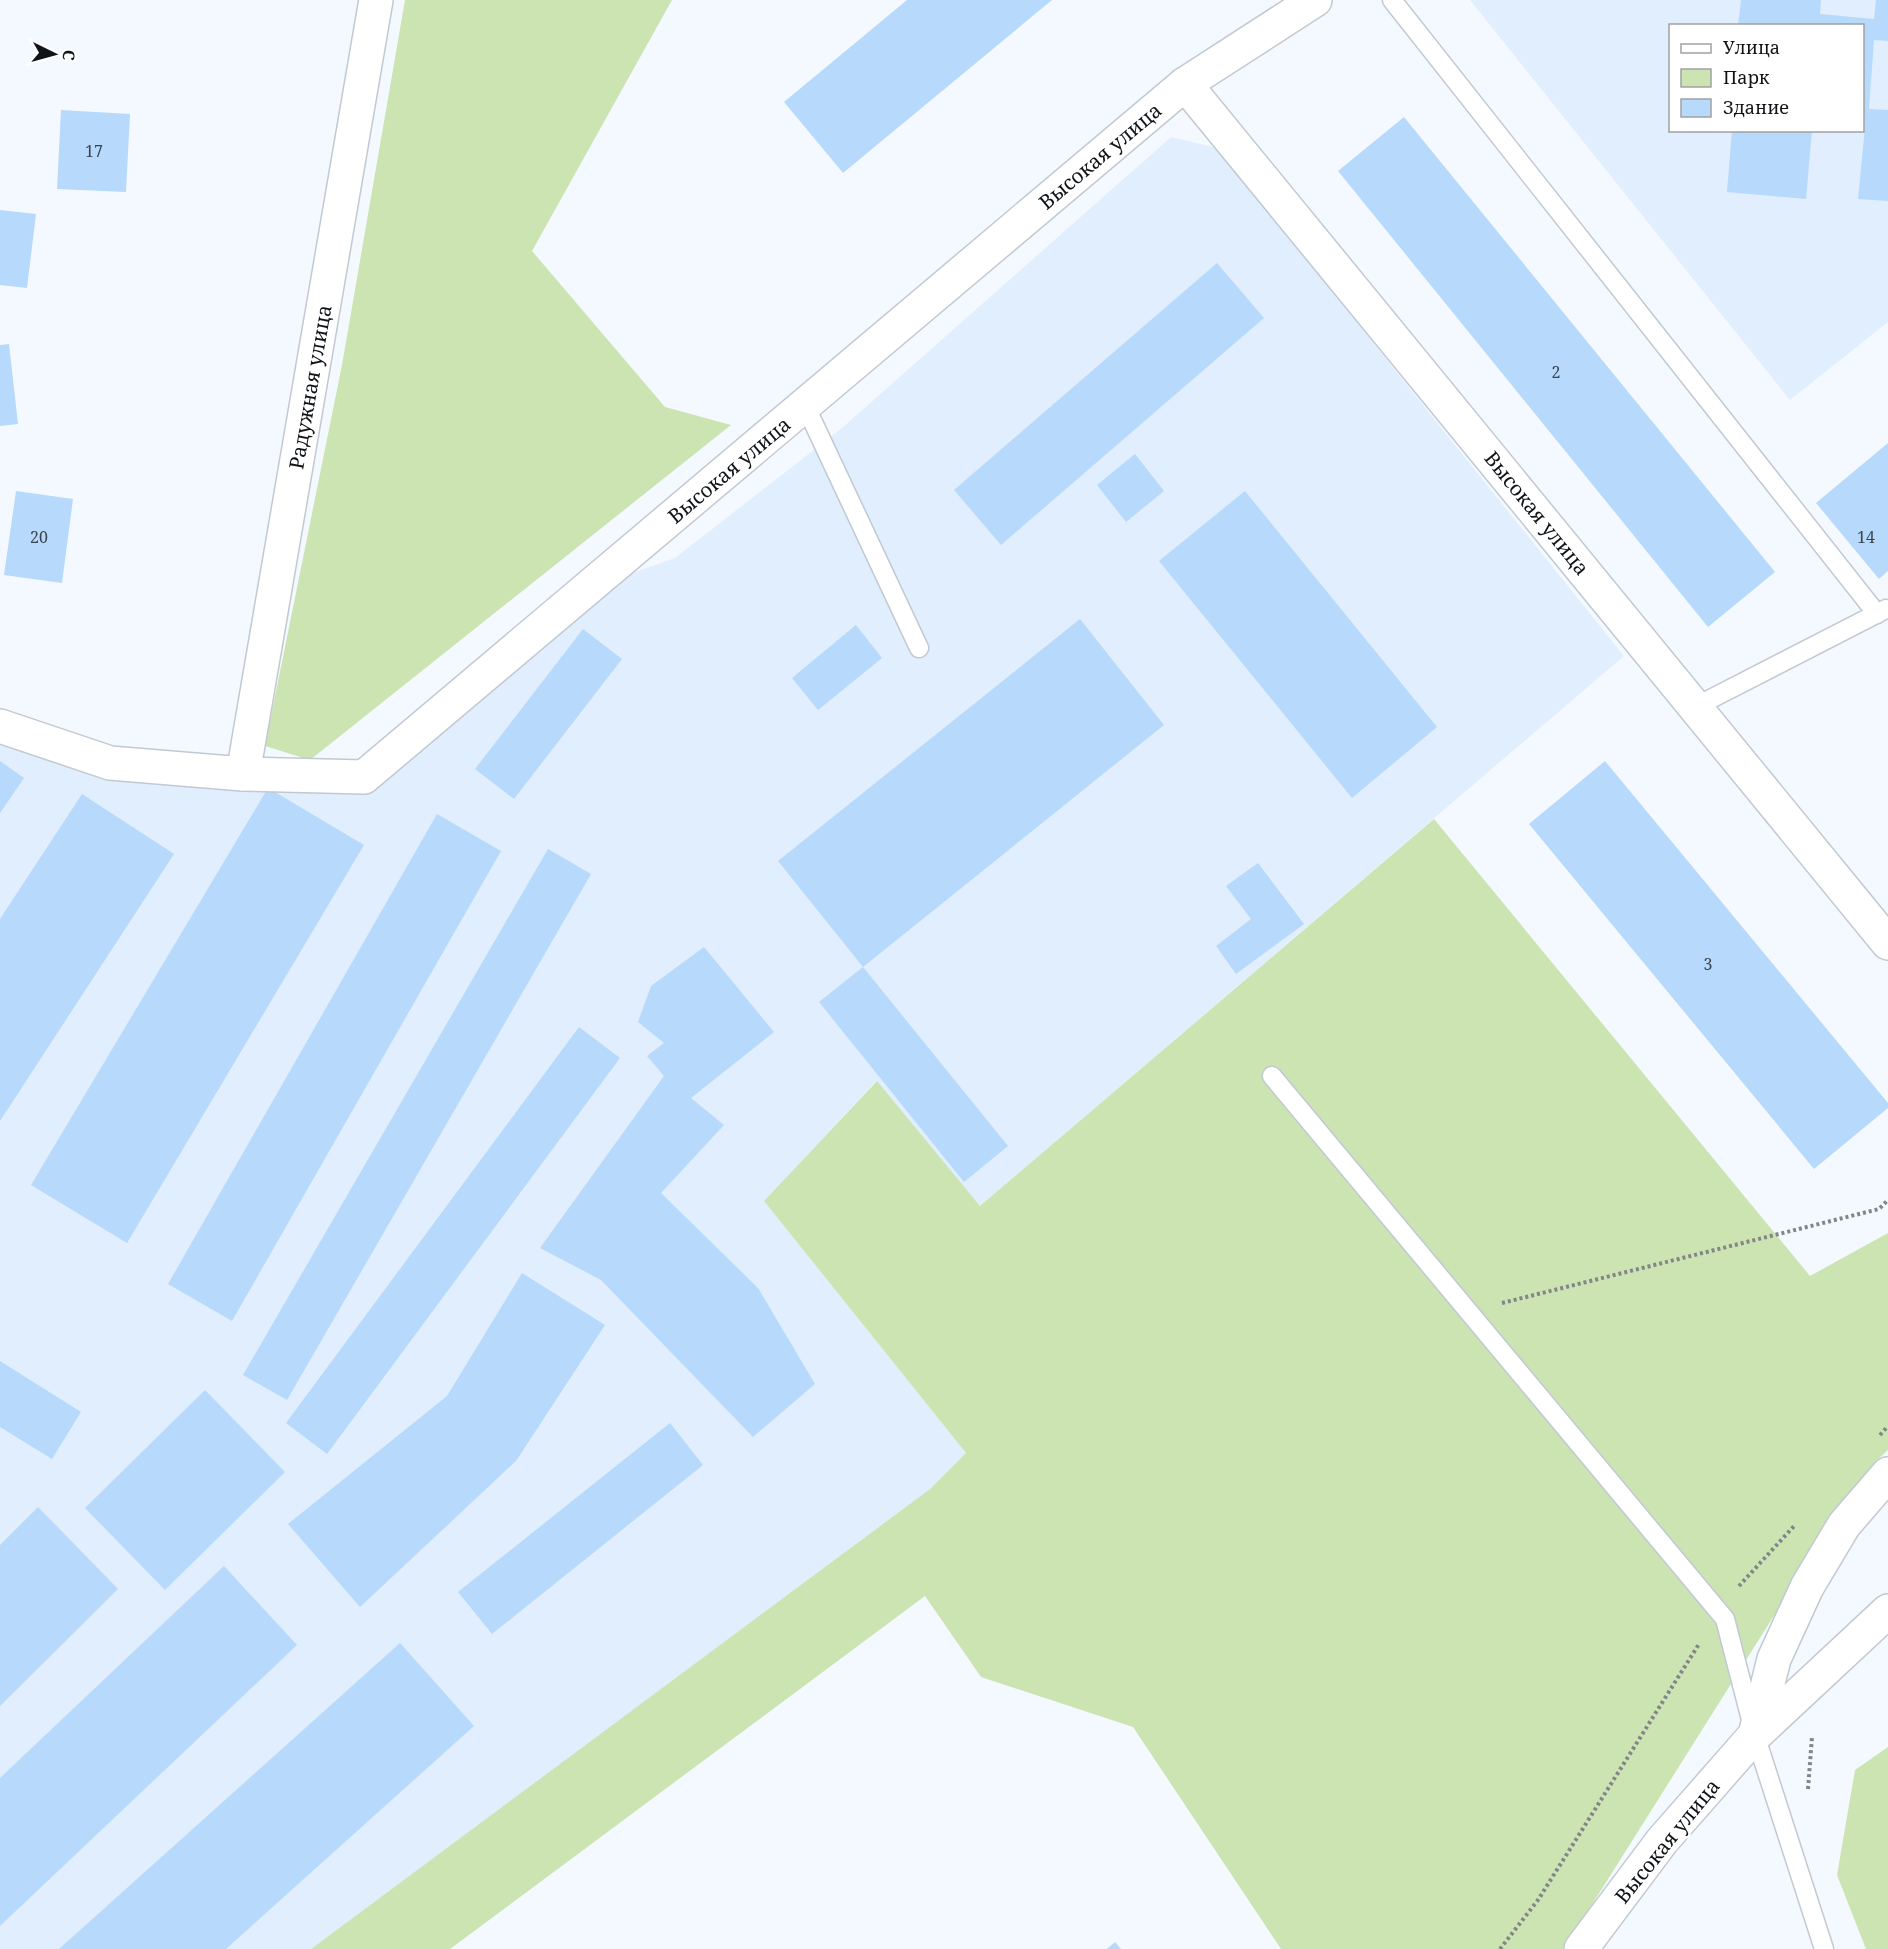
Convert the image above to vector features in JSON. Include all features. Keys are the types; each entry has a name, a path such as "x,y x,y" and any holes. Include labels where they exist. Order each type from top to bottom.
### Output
{"street":[{"name":"Радужная улица","path":"243,774 376,0"},
{"name":"Высокая улица","path":"0,726 110,763 243,774 364,777 1185,84 1315,0"},
{"name":"Высокая улица","path":"1185,84 1888,943"},
{"path":"1755,1735 1774,1659 1807,1587 1844,1525 1888,1474"},
{"name":"Высокая улица","path":"1581,1949 1662,1841 1755,1735 1888,1611"}],"lane":[{"path":"1392,0 1883,611 1695,707"},
{"path":"805,405 920,648"},
{"path":"1272,1076 1725,1619 1755,1735 1824,1949"}],"path":[{"path":"1467,1312 1879,1209 1888,1200"},
{"path":"1880,1435 1888,1426"},
{"path":"1500,1949 1538,1900 1718,1612 1742,1582 1799,1522"}],"shaded area":[{"path":"1470,0 1888,0 1888,322 1790,400"},
{"path":"1171,137 1217,148 1624,656 980,1206 876,1081 764,1201 966,1453 930,1489 311,1949 0,1949 0,740 89,771 340,793 394,771 610,581 675,558 842,428"}],"green space":[{"path":"405,0 672,0 532,251 665,407 731,425 310,760 265,746 342,365"},
{"path":"1434,819 1810,1276 1888,1233 1888,1450 1873,1464 1770,1622 1564,1949 1281,1949 1133,1727 981,1677 925,1596 450,1949 311,1949 930,1489 966,1453 764,1201 877,1081 980,1206"},
{"path":"1888,1747 1888,1949 1866,1949 1837,1875 1855,1770"}],"building":[{"path":"907,0 1052,0 843,173 784,102"},
{"path":"1741,0 1821,0 1820,14 1874,19 1876,0 1888,0 1888,41 1874,40 1869,109 1888,110 1888,201 1858,199 1865,127 1864,24 1738,24"},
{"path":"61,110 130,114 126,192 57,189"},
{"path":"1404,117 1775,572 1708,627 1338,171"},
{"path":"1732,132 1812,132 1806,199 1727,192"},
{"path":"0,210 36,214 27,288 0,285"},
{"path":"1217,263 1264,318 1001,545 954,490"},
{"path":"9,344 18,424 0,426 0,345"},
{"path":"1888,443 1888,571 1879,579 1816,503"},
{"path":"1135,454 1164,491 1126,522 1097,485"},
{"path":"16,491 73,499 62,583 4,575"},
{"path":"1245,491 1437,727 1352,798 1159,561"},
{"path":"1080,619 1164,725 863,967 778,861"},
{"path":"856,625 882,658 818,710 792,678"},
{"path":"583,629 622,659 514,799 475,769"},
{"path":"0,761 24,778 0,813"},
{"path":"1605,761 1888,1103 1888,1108 1814,1169 1529,824"},
{"path":"268,788 364,845 127,1243 31,1185"},
{"path":"82,794 174,854 0,1121 0,919"},
{"path":"437,814 501,851 232,1321 168,1284"},
{"path":"548,849 591,874 287,1400 243,1375"},
{"path":"1258,863 1304,924 1236,974 1216,946 1251,919 1226,886"},
{"path":"704,947 774,1032 691,1098 724,1125 661,1193 758,1288 815,1384 753,1437 601,1280 540,1248 664,1076 647,1056 664,1043 638,1022 651,986"},
{"path":"863,967 1008,1146 964,1182 819,1002"},
{"path":"579,1027 620,1058 327,1454 286,1423"},
{"path":"522,1273 605,1325 516,1461 360,1607 288,1524 447,1396"},
{"path":"0,1361 81,1412 52,1459 0,1427"},
{"path":"205,1390 285,1472 165,1590 85,1508"},
{"path":"670,1423 703,1465 492,1634 458,1592"},
{"path":"38,1507 118,1589 0,1706 0,1545"},
{"path":"224,1566 297,1645 0,1926 0,1778"},
{"path":"400,1643 474,1726 226,1949 59,1949"},
{"path":"1115,1942 1121,1949 1107,1949"}]}
